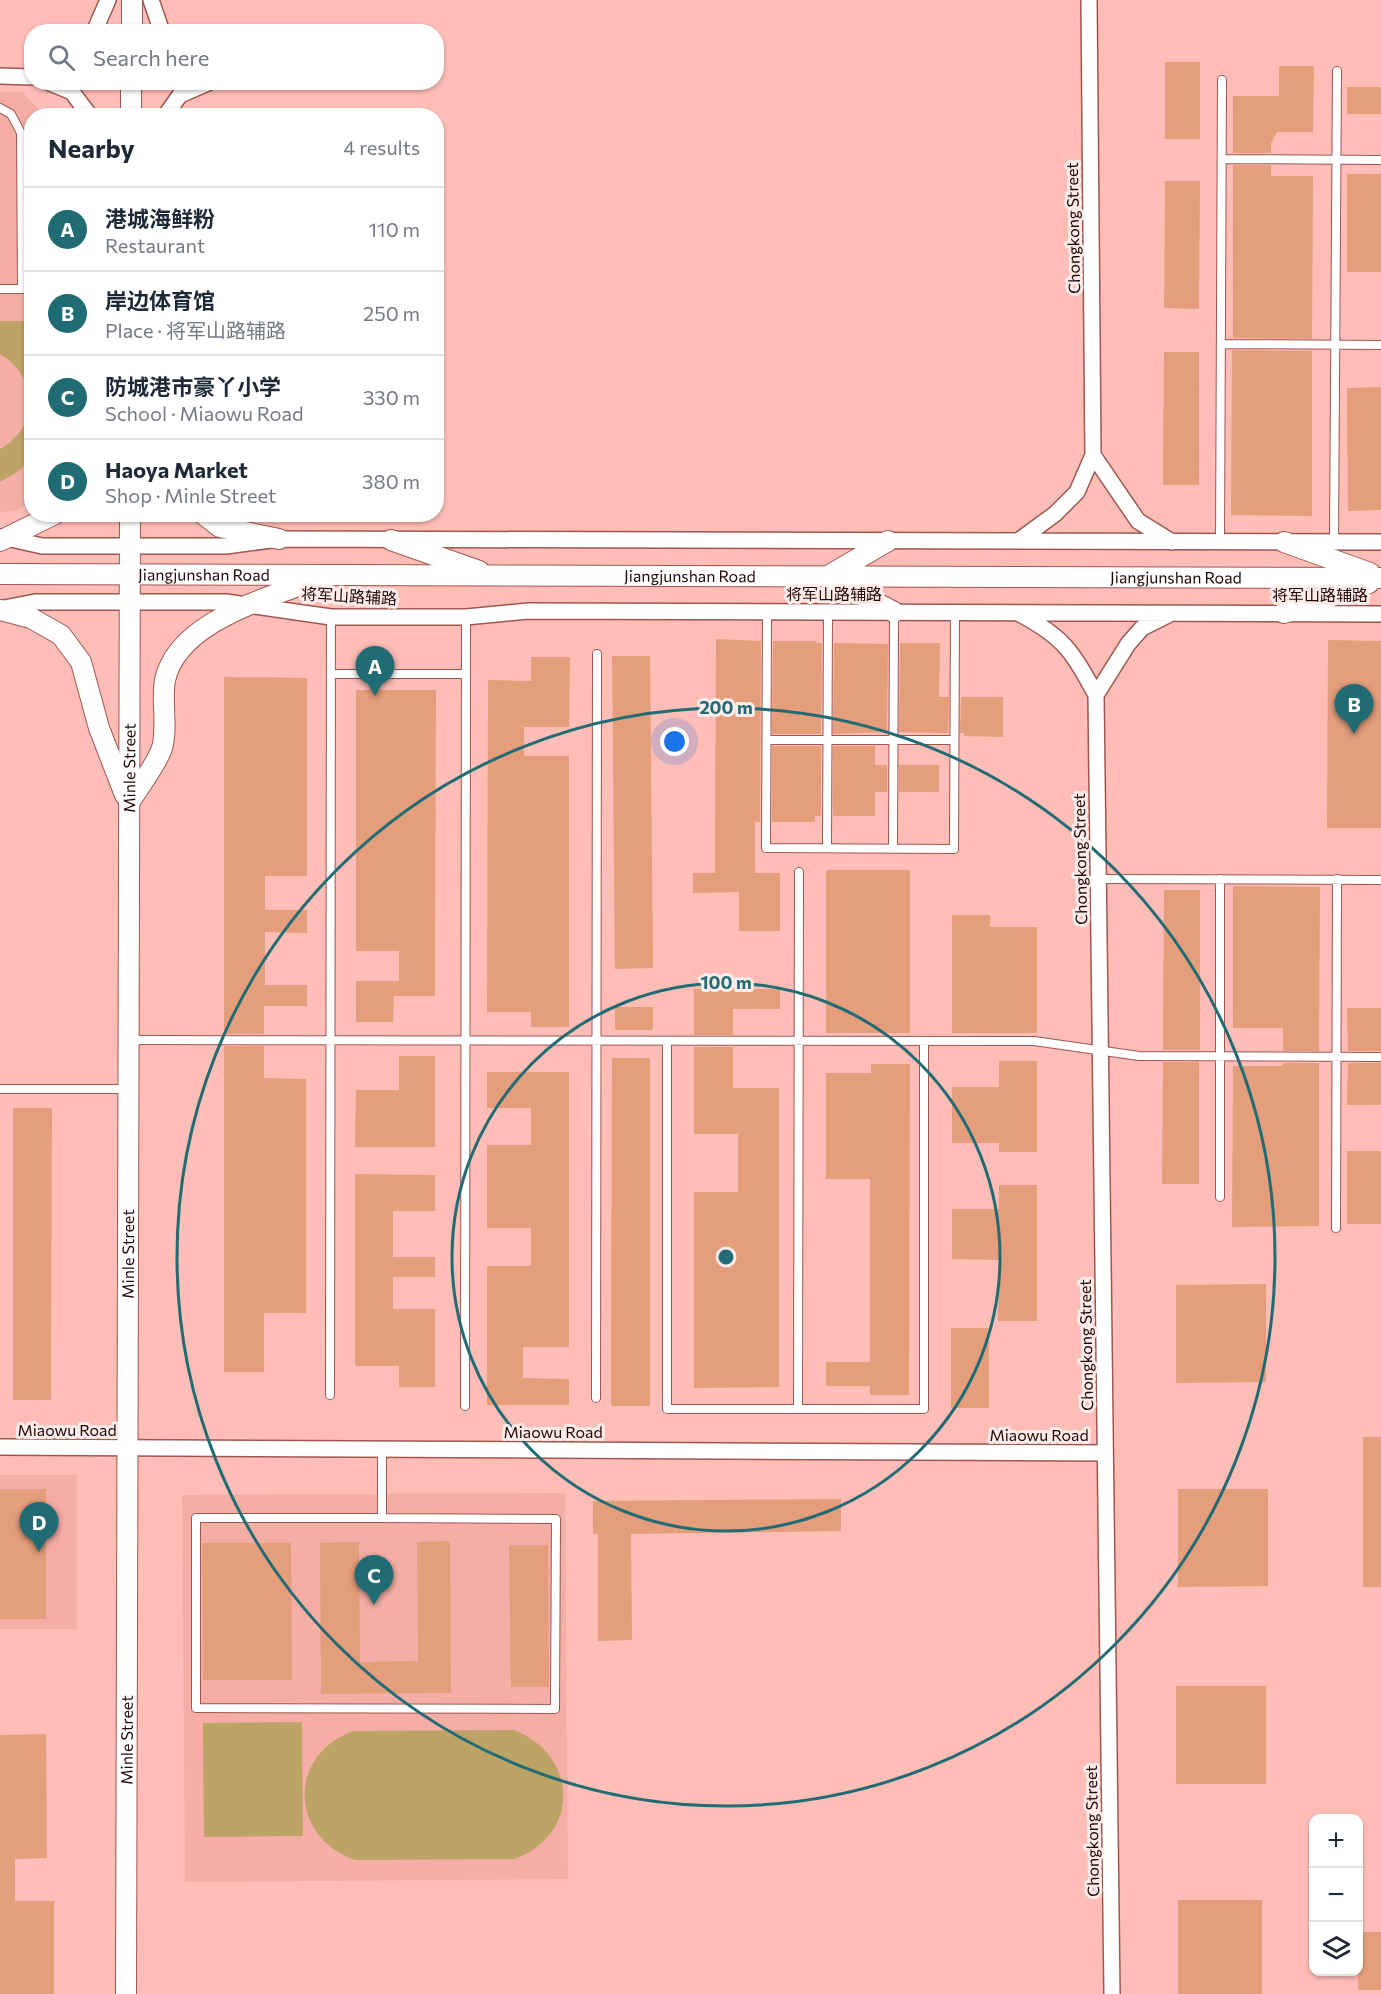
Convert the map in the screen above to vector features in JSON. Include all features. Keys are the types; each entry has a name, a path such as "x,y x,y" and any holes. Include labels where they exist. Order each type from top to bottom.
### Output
{"street":[{"path":"98,24 108,0"},
{"path":"132,0 132,24"},
{"path":"151,0 159,24"},
{"name":"Chongkong Street","path":"1017,541 1055,514 1077,492 1094,455 1089,0"},
{"path":"0,76 24,77"},
{"path":"67,90 72,92 84,108"},
{"path":"131,90 131,108"},
{"path":"171,108 180,96 193,90"},
{"path":"1094,455 1138,521 1172,542"},
{"path":"2,538 37,522"},
{"name":"Minle Street","path":"126,1994 130,522"},
{"path":"213,522 220,527 279,539"},
{"path":"2,538 42,546 226,546 279,539 1381,542"},
{"path":"391,540 493,576"},
{"path":"827,576 888,541"},
{"path":"1284,542 1381,578"},
{"name":"Jiangjunshan Road","path":"0,574 1381,578"},
{"path":"129,803 162,749 165,678 182,647 196,633 219,619 325,575"},
{"path":"827,576 894,612"},
{"path":"1284,614 1381,578"},
{"name":"将军山路辅路","path":"0,610 35,602 226,602 331,617 466,617 528,611 1381,614"},
{"path":"0,610 32,618 61,635 81,662 99,728 129,803"},
{"name":"Chongkong Street","path":"1018,613 1048,628 1074,655 1096,695 1112,1994"},
{"path":"1096,695 1128,644 1142,628 1171,613"},
{"name":"Miaowu Road","path":"0,1447 1105,1453"}],"lane":[{"path":"1334,542 1336,71"},
{"path":"1221,542 1222,80"},
{"path":"0,108 10,114 21,133 22,289 0,289"},
{"path":"1222,159 1381,160"},
{"path":"1221,344 1381,345"},
{"path":"767,612 766,848 954,849 955,613"},
{"path":"827,848 828,612"},
{"path":"893,848 894,612"},
{"path":"330,1395 331,617"},
{"path":"465,1406 466,617"},
{"path":"596,1398 597,654"},
{"path":"331,674 466,674"},
{"path":"766,740 954,740"},
{"path":"798,1409 799,872"},
{"path":"1098,879 1381,880"},
{"path":"1220,1197 1221,879"},
{"path":"1336,1228 1337,879"},
{"path":"128,1040 1034,1041 1139,1056 1381,1057"},
{"path":"667,1041 667,1409 924,1409 924,1041"},
{"path":"0,1089 128,1089"},
{"path":"382,1449 382,1518"},
{"path":"196,1518 382,1518 556,1519 555,1709 196,1708 196,1518"}],"shaded area":[{"path":"0,92 22,92 38,108 24,108 24,506 18,511 0,512"},
{"path":"0,321 24,321 24,380 13,364 0,354"},
{"path":"24,424 24,466 0,482 0,449 13,440"},
{"path":"0,1475 77,1475 77,1629 0,1629"},
{"path":"565,1493 568,1879 185,1882 182,1495"},
{"path":"302,1722 303,1836 204,1837 203,1723"},
{"path":"514,1730 535,1742 550,1757 560,1775 563,1794 561,1814 552,1832 537,1847 515,1859 355,1860 333,1849 318,1833 308,1815 305,1796 307,1776 317,1758 332,1742 354,1731"}],"building":[{"path":"1165,62 1200,62 1200,139 1165,139"},
{"path":"1279,66 1314,66 1313,132 1277,132 1271,143 1271,153 1233,153 1233,96 1279,96"},
{"path":"1347,87 1381,87 1381,114 1347,114"},
{"path":"1233,165 1271,165 1271,176 1313,176 1312,339 1233,338"},
{"path":"1347,174 1381,174 1381,272 1347,272"},
{"path":"1165,181 1200,181 1199,309 1164,308"},
{"path":"1232,350 1312,351 1312,516 1231,515"},
{"path":"1164,352 1199,352 1199,485 1163,485"},
{"path":"1381,387 1381,510 1348,511 1347,388"},
{"path":"716,639 761,641 760,822 755,822 755,873 780,873 780,931 739,931 739,892 693,893 693,873 715,873"},
{"path":"1328,640 1381,641 1381,828 1327,828"},
{"path":"773,641 822,643 821,734 772,734"},
{"path":"834,643 888,644 887,732 833,734"},
{"path":"940,643 939,697 949,697 948,733 899,732 900,644"},
{"path":"612,656 650,656 653,968 615,969"},
{"path":"531,657 570,657 569,727 524,727 524,756 569,756 569,1027 531,1027 531,1012 487,1012 488,680 531,681"},
{"path":"224,677 307,678 307,876 265,876 265,910 307,910 307,933 265,932 265,985 307,985 307,1006 264,1006 264,1034 224,1034"},
{"path":"356,690 436,690 435,996 394,996 393,1022 356,1022 356,981 399,981 399,951 356,951"},
{"path":"961,697 1003,697 1003,737 964,736 964,733 960,733"},
{"path":"772,746 821,746 821,816 815,816 815,822 772,822"},
{"path":"833,746 875,746 875,765 887,765 887,792 875,792 875,816 833,816"},
{"path":"899,765 939,765 939,792 899,792"},
{"path":"826,870 910,870 910,1033 826,1033"},
{"path":"1233,886 1320,887 1319,1051 1283,1051 1283,1028 1233,1028"},
{"path":"1164,890 1200,890 1200,1050 1163,1050"},
{"path":"952,915 990,915 990,927 1037,927 1037,1033 952,1033"},
{"path":"694,989 780,989 780,1009 733,1009 733,1035 694,1035"},
{"path":"615,1007 653,1007 653,1030 615,1030"},
{"path":"1347,1008 1381,1008 1381,1051 1348,1051"},
{"path":"224,1046 264,1046 264,1078 306,1079 306,1313 264,1313 264,1372 224,1372"},
{"path":"694,1047 733,1047 733,1088 779,1088 779,1387 694,1388 694,1192 738,1192 738,1134 694,1134"},
{"path":"399,1056 435,1056 435,1147 355,1147 356,1090 399,1090"},
{"path":"612,1058 650,1058 650,1406 611,1406"},
{"path":"999,1061 1037,1061 1037,1152 999,1152 999,1143 952,1143 952,1087 999,1087"},
{"path":"1163,1062 1199,1062 1199,1184 1162,1184"},
{"path":"1283,1063 1319,1063 1319,1226 1232,1227 1233,1066 1282,1066"},
{"path":"1348,1063 1381,1063 1381,1105 1347,1105"},
{"path":"871,1064 910,1064 909,1395 870,1395 870,1386 826,1386 826,1362 870,1362 870,1179 826,1179 826,1073 871,1073"},
{"path":"487,1072 569,1072 569,1347 523,1347 523,1378 569,1379 569,1405 487,1405 487,1266 531,1266 531,1228 487,1228 487,1145 531,1145 531,1108 487,1108"},
{"path":"13,1108 52,1108 51,1400 13,1400"},
{"path":"1347,1151 1381,1151 1381,1224 1347,1224"},
{"path":"355,1174 435,1175 435,1211 393,1211 393,1257 435,1257 435,1277 393,1277 393,1309 435,1309 435,1387 399,1387 399,1366 355,1366"},
{"path":"999,1185 1037,1185 1037,1321 998,1321 999,1260 952,1259 952,1209 999,1209"},
{"path":"1266,1284 1266,1382 1176,1383 1176,1285"},
{"path":"951,1328 989,1328 989,1408 951,1408"},
{"path":"1363,1437 1381,1437 1381,1587 1363,1587"},
{"path":"0,1489 46,1489 46,1619 0,1619"},
{"path":"1178,1489 1268,1489 1268,1586 1178,1587"},
{"path":"841,1499 841,1531 631,1534 632,1640 598,1641 598,1534 593,1534 593,1501"},
{"path":"450,1541 451,1693 321,1694 320,1543 359,1542 360,1662 418,1661 417,1542"},
{"path":"202,1543 291,1543 292,1680 203,1680"},
{"path":"509,1545 548,1545 549,1687 511,1687"},
{"path":"1176,1686 1266,1686 1266,1784 1176,1784"},
{"path":"46,1734 47,1858 15,1859 15,1901 54,1901 54,1994 0,1994 0,1735"},
{"path":"1178,1900 1262,1900 1262,1994 1178,1994"},
{"path":"1363,1932 1381,1932 1381,1990 1358,1990 1358,1976 1363,1976"}],"place":[{"name":"港城海鲜粉","path":"375,696"},
{"name":"岸边体育馆","path":"1354,734"},
{"name":"Haoya Market","path":"39,1552"},
{"name":"防城港市豪丫小学","path":"374,1605"}]}
